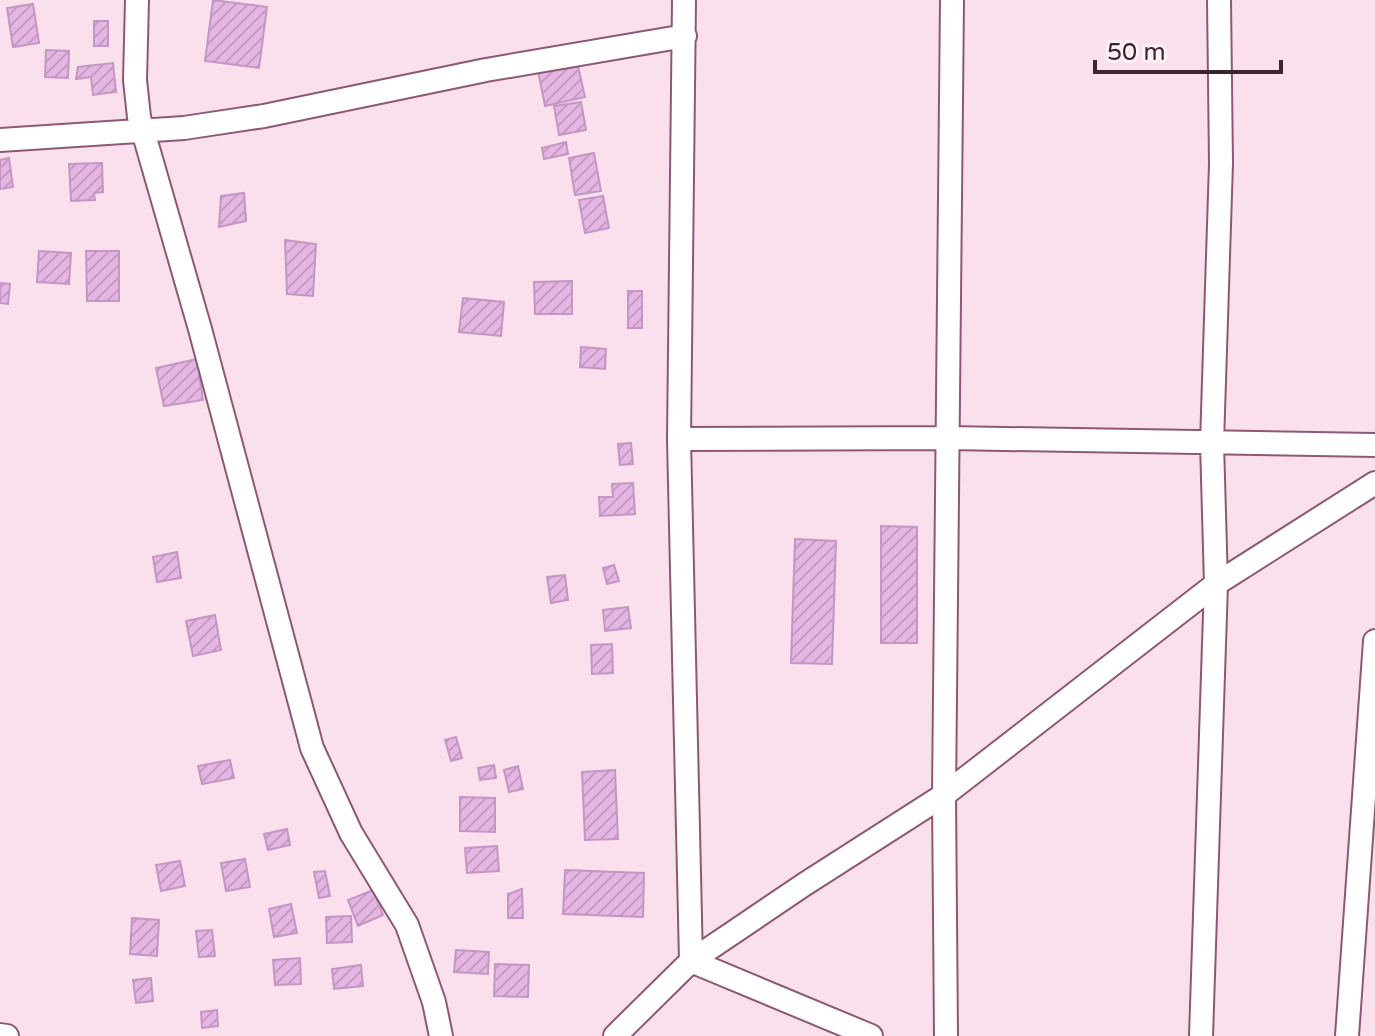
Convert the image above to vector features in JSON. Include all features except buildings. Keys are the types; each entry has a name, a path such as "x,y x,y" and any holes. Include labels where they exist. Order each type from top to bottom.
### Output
{"street":[{"path":"137,0 135,80 143,132 200,329 312,748 351,833 407,925 434,1002 441,1036"},
{"path":"684,0 679,439 691,961"},
{"path":"946,1036 944,795 952,0"},
{"path":"1201,1036 1216,584 1212,443 1221,163 1219,0"},
{"path":"0,140 143,132 264,116 486,70 685,36"},
{"path":"679,439 949,438 1375,445"},
{"path":"615,1036 691,961 944,795 1216,584 1375,483"},
{"path":"1347,1036 1375,641"},
{"path":"691,961 871,1036"},
{"path":"0,1035 7,1036"}]}
